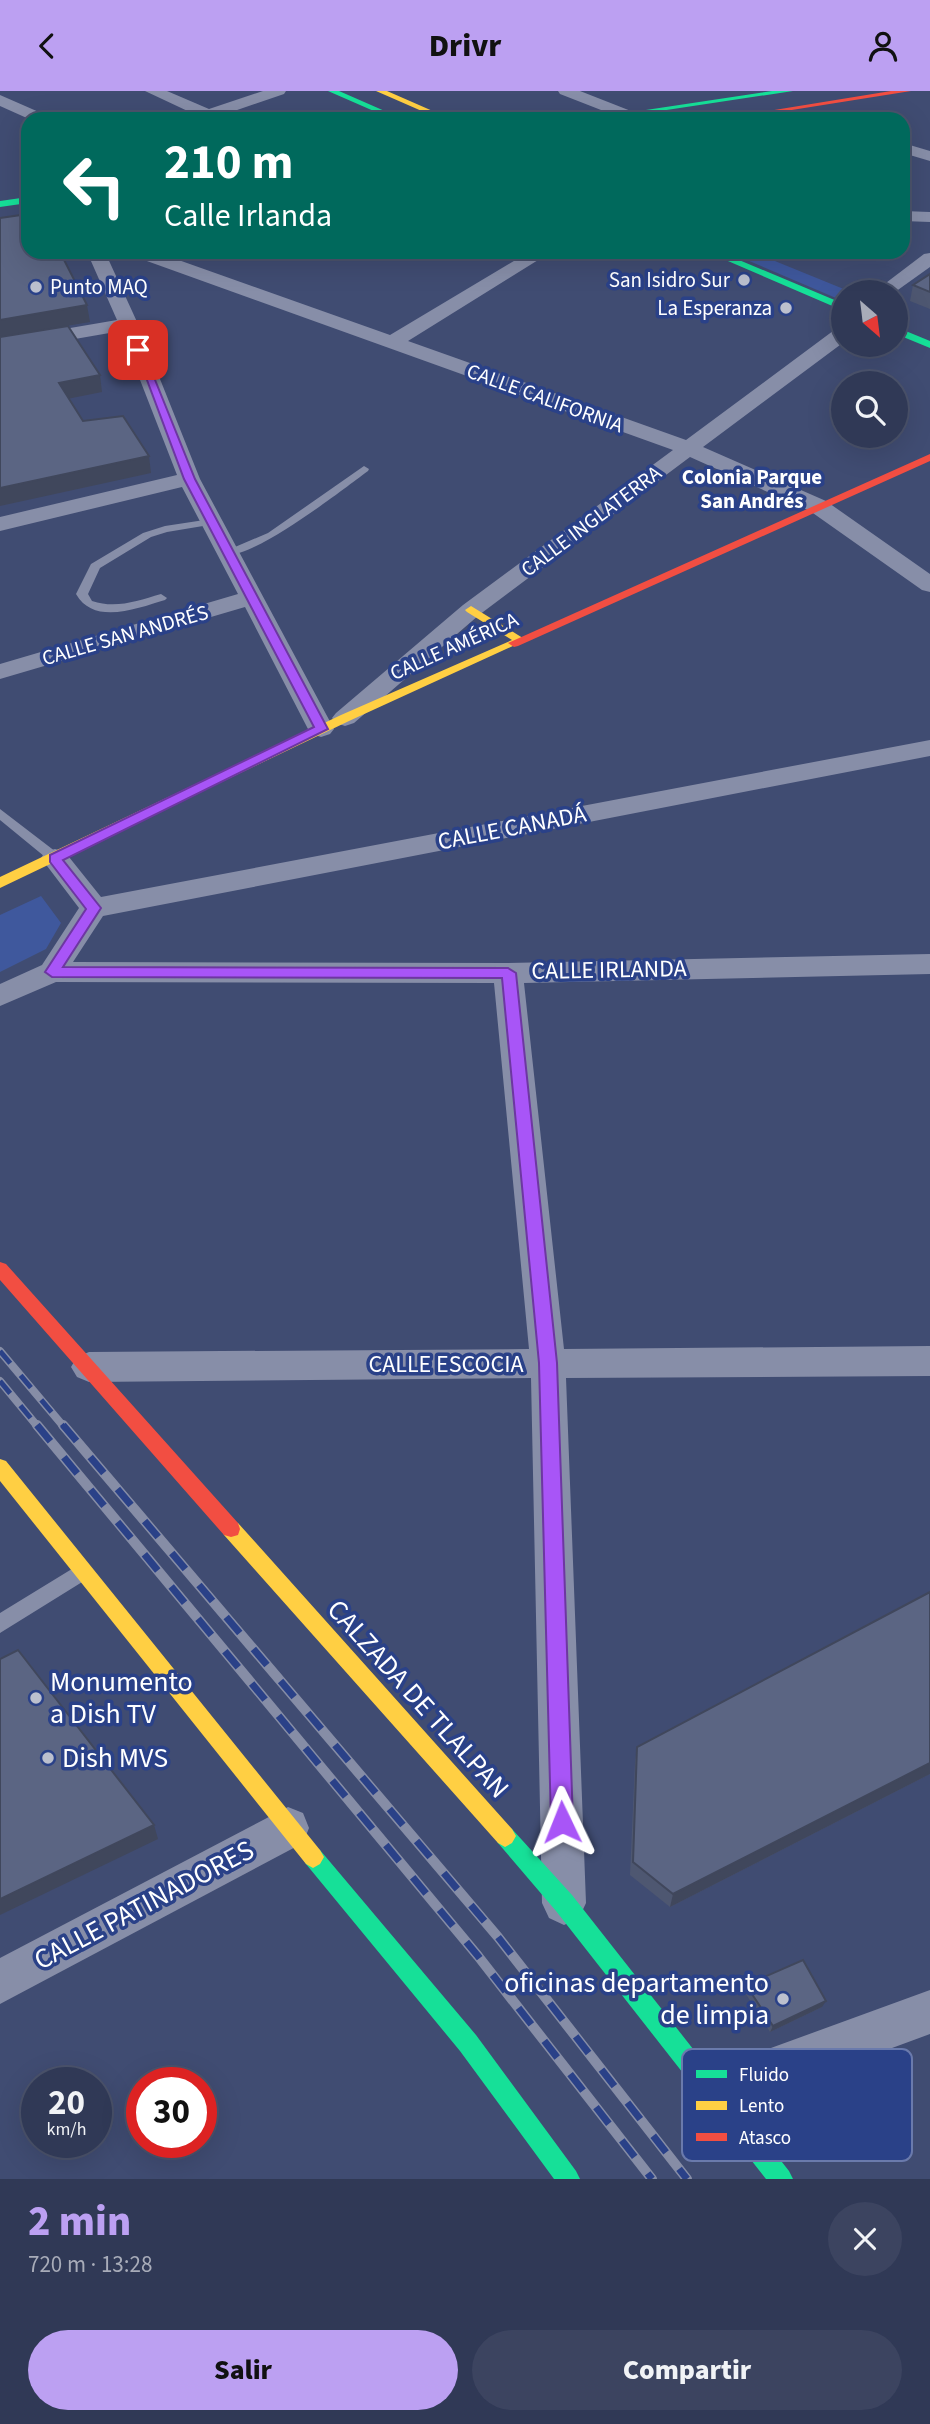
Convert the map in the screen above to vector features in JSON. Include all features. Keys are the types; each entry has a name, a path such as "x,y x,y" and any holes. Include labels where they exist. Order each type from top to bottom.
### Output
{"main road":[{"path":"332,91 382,112"},
{"path":"380,91 430,112"},
{"path":"637,112 752,93 789,91"},
{"path":"765,112 907,91"},
{"path":"685,112 716,107 752,93"},
{"path":"0,201 21,199"},
{"path":"728,259 831,302"},
{"path":"908,335 930,345"},
{"name":"CALLE AMÉRICA","path":"0,883 345,718 930,457"},
{"path":"471,610 520,640"},
{"name":"CALZADA DE TLALPAN","path":"0,1269 564,1903 682,2052"},
{"path":"0,1468 288,1828 364,1917 537,2132 568,2179"},
{"name":"CALZADA DE TLALPAN","path":"766,2161 780,2179"}],"street":[{"path":"153,91 193,112"},
{"path":"216,112 278,91"},
{"path":"566,91 620,112"},
{"path":"0,100 27,112"},
{"path":"910,150 930,156"},
{"path":"910,216 930,217"},
{"path":"900,280 930,258"},
{"path":"99,259 128,324 189,479 321,729"},
{"name":"CALLE CALIFORNIA","path":"158,259 688,448 818,506 930,585"},
{"path":"391,343 530,259"},
{"path":"0,346 128,324"},
{"name":"CALLE INGLATERRA","path":"345,718 471,610 831,342"},
{"path":"0,524 189,479"},
{"name":"CALLE SAN ANDRÉS","path":"0,672 250,598"},
{"name":"CALLE CANADÁ","path":"94,908 930,748"},
{"path":"52,972 94,908 55,858"},
{"name":"CALLE IRLANDA","path":"0,996 52,972 508,973 930,964"},
{"path":"508,973 548,1363 564,1903"},
{"name":"CALLE ESCOCIA","path":"89,1367 930,1361"},
{"name":"CALLE PATINADORES","path":"0,1982 288,1828"},
{"path":"828,2049 930,2012"}],"lane":[{"path":"228,553 272,535 364,469"},
{"path":"161,598 120,610 103,610 87,603 82,594 95,566 147,535 165,529 211,522"},
{"path":"0,813 55,858"},
{"path":"0,1624 83,1572"}],"shaded area":[{"path":"744,259 770,259 831,284 831,296"},
{"path":"41,896 61,923 46,949 0,972 0,915"}],"building":[{"name":"Punto MAQ","path":"21,215 21,259 64,259 87,305 0,320 0,218"},
{"path":"930,274 930,292 913,285"},
{"path":"68,326 100,375 59,383 83,421 123,416 149,456 0,488 0,337"},
{"path":"930,1592 930,1763 673,1894 633,1862 637,1747"},
{"name":"Dish MVS","path":"18,1650 154,1825 0,1899 0,1659"},
{"name":"oficinas departamento de limpia","path":"803,1960 826,2001 773,2026 746,1985"}],"railway":[{"path":"0,1351 64,1427"},
{"path":"0,1381 38,1427"},
{"path":"37,1425 478,1956 652,2179"},
{"path":"63,1425 498,1937 687,2179"}],"traffic: fast":[{"path":"332,91 382,112"},
{"path":"640,112 789,91"},
{"path":"0,204 21,201"},
{"path":"728,259 831,302"},
{"path":"908,335 930,345"},
{"path":"505,1836 564,1903 682,2053"},
{"path":"313,1857 468,2043 568,2179"},
{"path":"767,2161 781,2179"}],"traffic: slow":[{"path":"380,91 430,112"},
{"path":"471,610 520,640"},
{"path":"0,883 345,718 514,643"},
{"path":"0,1467 313,1857"},
{"path":"231,1529 505,1836"}],"traffic: jam":[{"path":"767,112 907,91"},
{"path":"514,643 930,457"},
{"path":"0,1269 231,1529"}],"place":[{"name":"San Isidro Sur","path":"744,280"},
{"name":"Punto MAQ","path":"36,287"},
{"name":"La Esperanza","path":"786,308"},
{"name":"Monumento a Dish TV","path":"36,1698"},
{"name":"Dish MVS","path":"48,1758"},
{"name":"oficinas departamento de limpia","path":"783,1999"}],"district":[{"name":"Colonia Parque San Andrés","path":"752,489"}],"route":[{"path":"138,350 189,479 321,729 55,858 94,908 52,972 508,973 548,1363 562,1822"}]}
